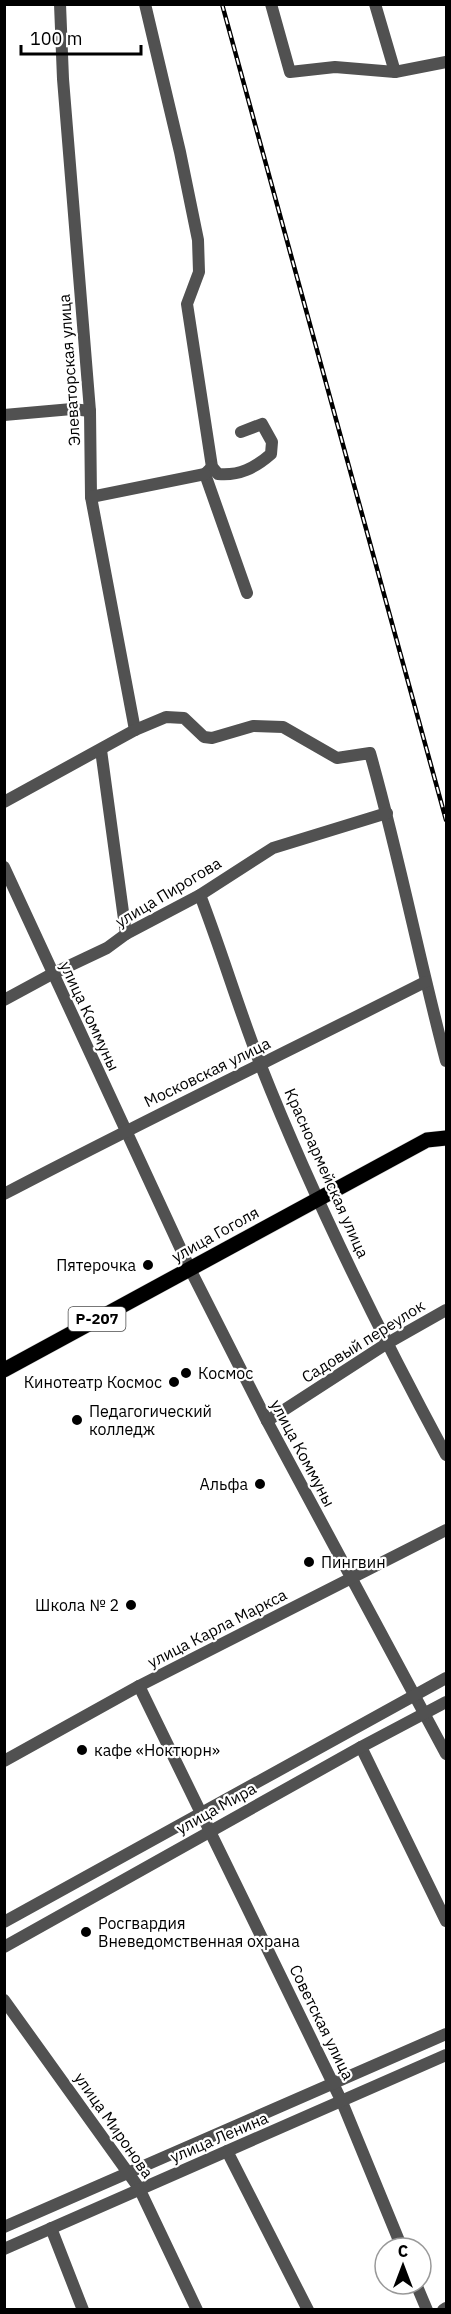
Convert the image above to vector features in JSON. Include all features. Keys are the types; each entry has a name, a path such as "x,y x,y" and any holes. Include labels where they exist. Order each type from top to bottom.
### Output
{"main road":[{"name":"улица Гоголя","path":"4,1370 427,1140 447,1138"}],"street":[{"name":"Элеваторская улица","path":"60,4 63,79 90,411 91,497 135,729"},
{"path":"144,4 180,152 198,240 199,272 186,303 209,470 247,593"},
{"path":"271,4 290,72 335,67 395,72 447,62"},
{"path":"375,4 395,72"},
{"path":"4,415 72,409 90,411"},
{"path":"91,497 209,470 218,474 242,472 258,465 271,454 272,442 262,424 240,432"},
{"path":"4,802 135,729 166,717 184,718 204,737 212,738 253,726 283,727 337,758 370,753 387,813 425,982 447,1061"},
{"path":"101,750 126,934"},
{"name":"улица Пирогова","path":"4,1000 107,948 126,934 200,895 273,848 387,813"},
{"name":"улица Коммуны","path":"4,867 190,1269 267,1420 447,1754"},
{"name":"Красноармейская улица","path":"200,895 261,1065 318,1198 386,1344 447,1455"},
{"name":"Московская улица","path":"4,1194 125,1130 261,1065 425,982"},
{"name":"Садовый переулок","path":"267,1420 386,1344 447,1310"},
{"name":"улица Карла Маркса","path":"4,1761 139,1686 447,1530"},
{"name":"улица Мира","path":"4,1922 447,1678"},
{"name":"Советская улица","path":"139,1686 342,2102 397,2236"},
{"name":"улица Мира","path":"4,1947 361,1747 447,1702"},
{"path":"361,1747 447,1921"},
{"name":"улица Миронова","path":"4,2000 140,2188 197,2310"},
{"name":"улица Ленина","path":"4,2227 447,2034"},
{"name":"улица Ленина","path":"4,2249 447,2055"},
{"path":"227,2151 308,2310"},
{"path":"51,2228 83,2310"},
{"path":"421,2296 427,2310"}],"railway":[{"path":"222,4 446,820"}],"place":[{"name":"Пятерочка","path":"148,1265"},
{"name":"Космос","path":"186,1373"},
{"name":"Кинотеатр Космос","path":"174,1382"},
{"name":"Педагогический колледж","path":"77,1420"},
{"name":"Альфа","path":"260,1484"},
{"name":"Пингвин","path":"309,1562"},
{"name":"Школа № 2","path":"131,1605"},
{"name":"кафе «Ноктюрн»","path":"82,1750"},
{"name":"Росгвардия Вневедомственная охрана","path":"86,1932"}]}
